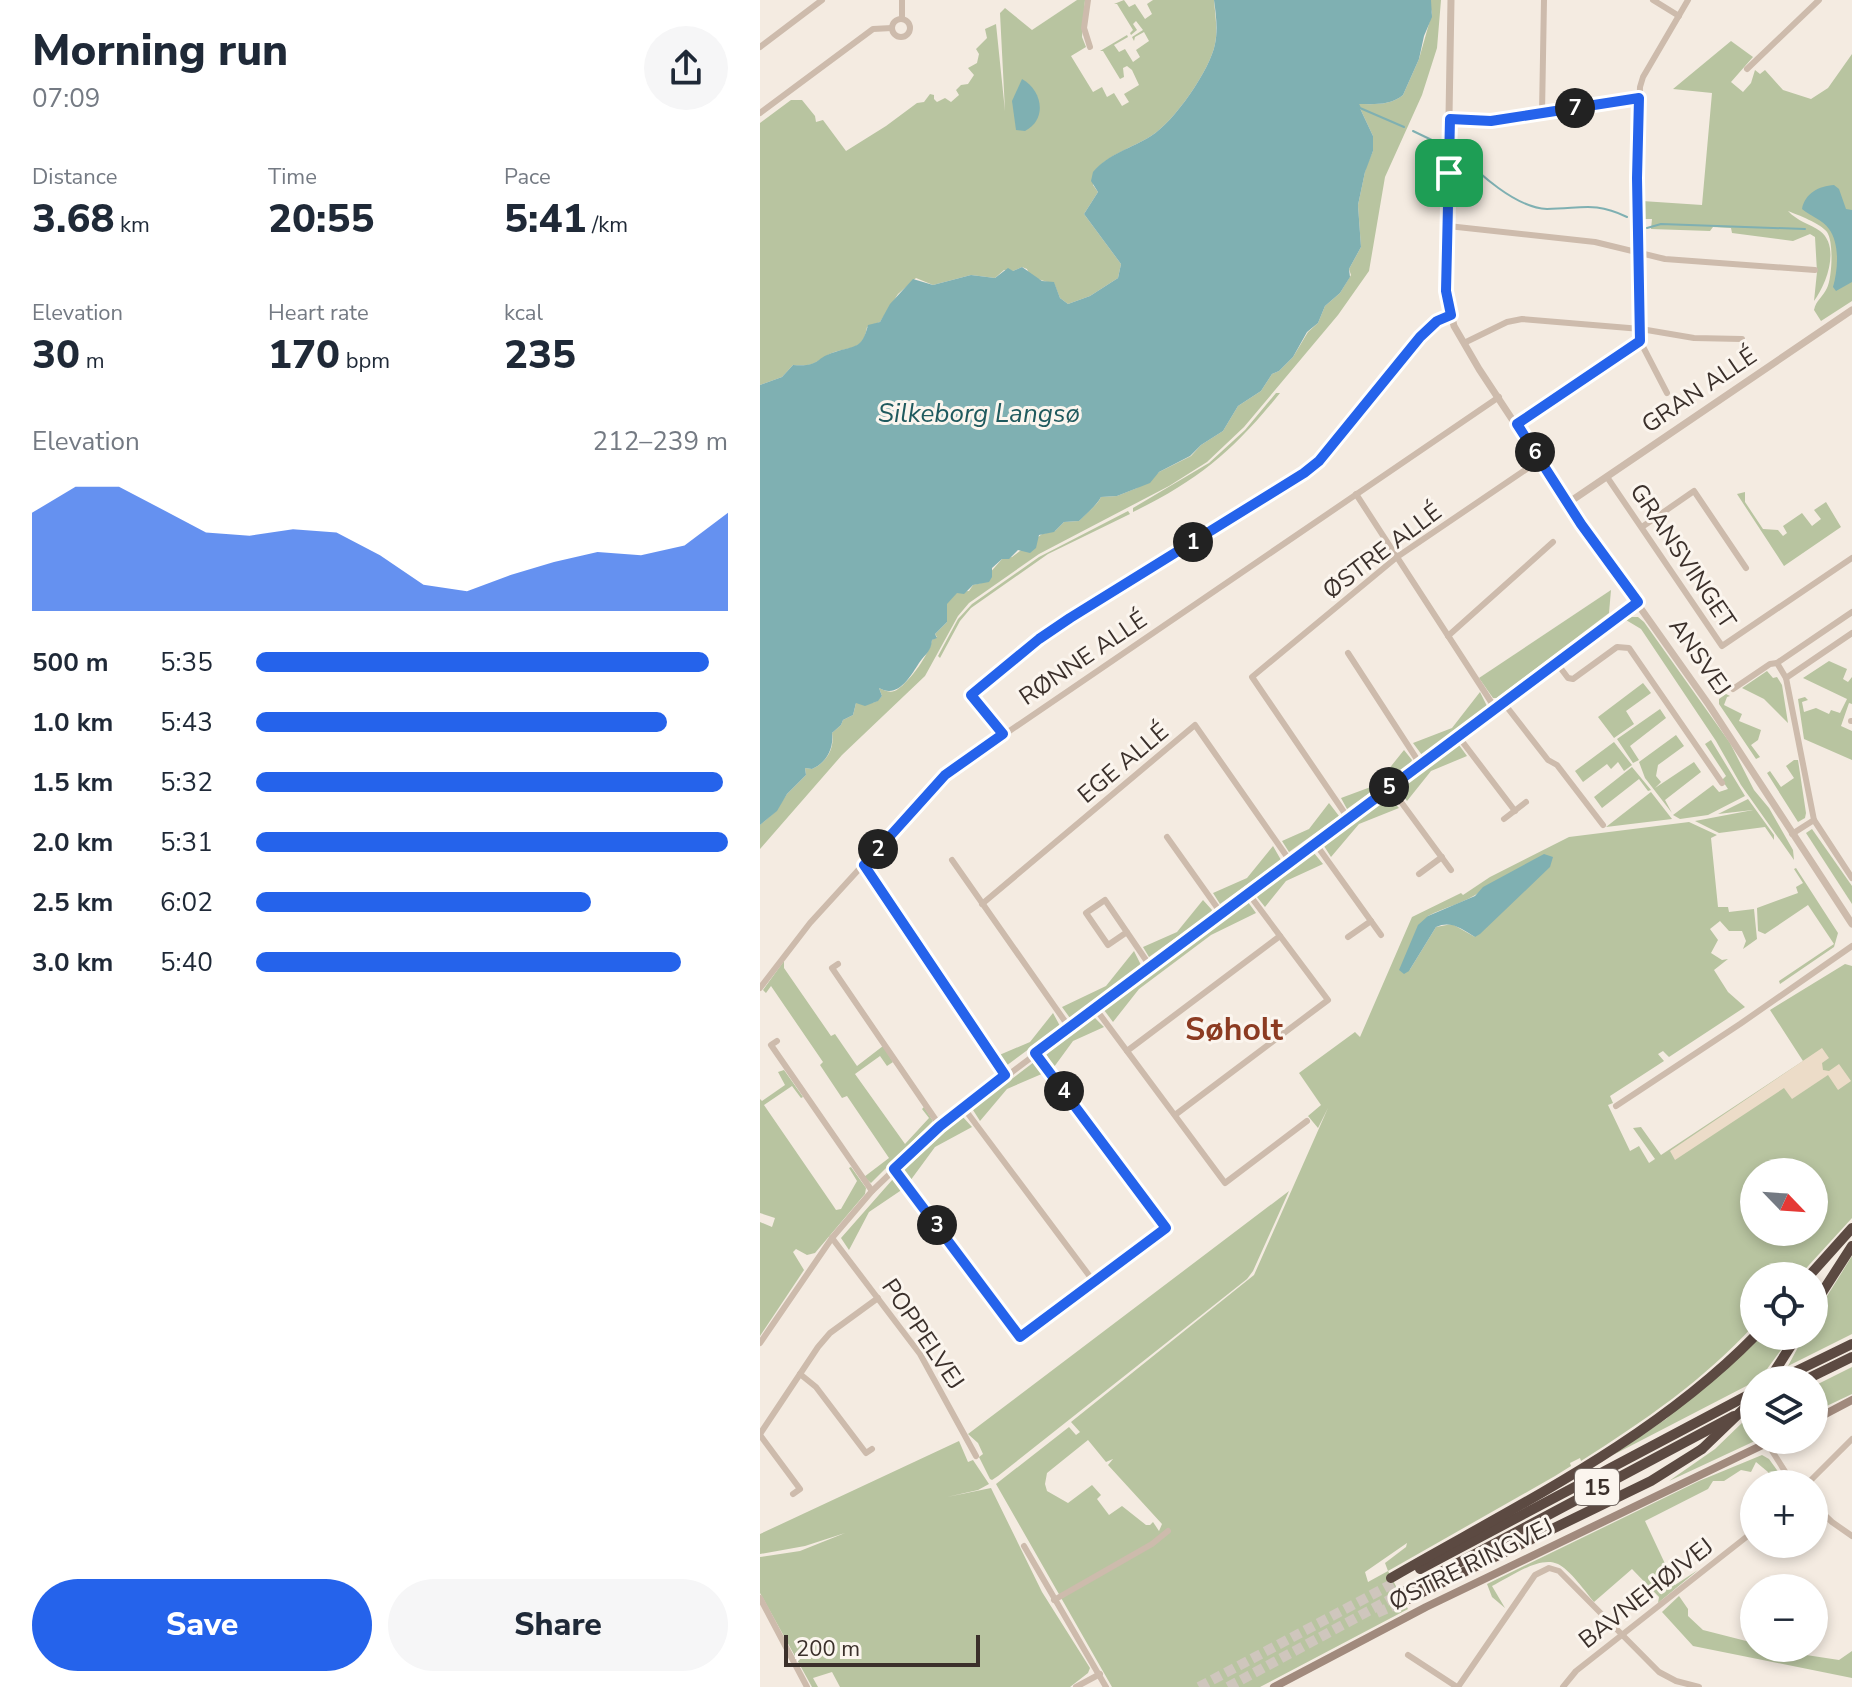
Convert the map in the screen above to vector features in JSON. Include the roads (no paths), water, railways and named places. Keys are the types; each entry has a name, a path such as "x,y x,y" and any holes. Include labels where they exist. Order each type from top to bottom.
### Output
{"highway":[{"path":"1822,1262 1852,1228"},
{"path":"1828,1283 1852,1246"},
{"path":"1807,1366 1852,1344"},
{"path":"1397,1589 1638,1434 1699,1388 1740,1350"},
{"path":"1828,1369 1852,1357"},
{"name":"15","path":"1397,1589 1740,1400"},
{"path":"1397,1589 1651,1481 1702,1449 1740,1412"},
{"name":"15","path":"1397,1589 1740,1413"}],"main road":[{"path":"1828,1413 1852,1400"},
{"name":"ØSTRE RINGVEJ","path":"1274,1687 1426,1607 1745,1454"}],"street":[{"path":"760,47 822,0"},
{"path":"892,28 899,36 906,35 910,26 902,19 902,0"},
{"path":"1088,0 1084,28 1090,47"},
{"name":"ANSVEJ","path":"1451,0 1446,291 1451,315 1464,343 1568,503 1709,705 1852,924"},
{"path":"1542,113 1544,0"},
{"path":"1653,0 1679,16"},
{"path":"1667,393 1640,341 1639,98 1643,77 1688,0"},
{"path":"1747,69 1819,0"},
{"path":"892,28 896,21 902,19"},
{"path":"760,113 873,29 892,28"},
{"path":"1450,119 1491,121 1639,98"},
{"path":"1448,226 1595,242 1665,259 1815,270"},
{"name":"GRAN ALLÉ","path":"1568,503 1852,310"},
{"path":"1003,734 971,695 1039,639 1070,618 1304,473 1319,461 1420,337 1437,321 1451,315"},
{"path":"1464,343 1507,322 1522,319 1641,329 1694,338 1742,339"},
{"path":"1517,424 1640,341"},
{"name":"RØNNE ALLÉ","path":"760,988 810,923 945,775 1499,397"},
{"name":"ØSTRE ALLÉ","path":"1348,818 1252,677 1397,557 1540,460"},
{"name":"GRANSVINGET","path":"1607,477 1722,646 1852,558"},
{"path":"1642,527 1694,491 1746,568"},
{"path":"1356,494 1495,708"},
{"path":"1448,636 1553,542"},
{"path":"760,1343 832,1238 872,1191 940,1126 1638,602"},
{"path":"1733,689 1852,612"},
{"path":"1786,678 1852,633"},
{"path":"1556,662 1568,678 1573,679 1617,647 1629,648 1722,783"},
{"path":"1348,653 1420,764"},
{"path":"1777,663 1786,678 1814,820 1852,878"},
{"path":"1503,702 1603,825"},
{"name":"EGE ALLÉ","path":"982,904 1195,725 1290,861"},
{"path":"1458,736 1515,811"},
{"path":"1390,787 1451,870"},
{"path":"1504,819 1526,802"},
{"path":"1792,834 1814,820"},
{"path":"1167,837 1221,913"},
{"path":"1315,843 1381,935"},
{"path":"1419,874 1442,857"},
{"path":"952,860 1069,1027"},
{"path":"864,865 1005,1075"},
{"path":"1175,1115 1328,1000 1248,893"},
{"path":"1127,932 1108,945 1086,913 1105,900 1127,932 1150,966"},
{"path":"1348,937 1371,921"},
{"path":"1127,1051 1280,936"},
{"path":"1616,1106 1852,946"},
{"path":"838,964 832,968 940,1126"},
{"path":"1095,1008 1225,1183 1307,1121"},
{"path":"777,1041 771,1045 872,1191"},
{"path":"894,1169 1020,1337 1166,1228 1035,1053"},
{"path":"963,1107 1094,1282"},
{"name":"POPPELVEJ","path":"832,1238 920,1354 976,1456"},
{"path":"793,1494 800,1489 760,1434 830,1333 878,1298"},
{"path":"800,1374 816,1387 866,1453 872,1449"},
{"path":"1821,1470 1852,1439"},
{"path":"1828,1518 1852,1536"},
{"path":"1054,1600 1152,1544 1168,1531"},
{"name":"BAVNEHØJVEJ","path":"1563,1687 1576,1671 1740,1542"},
{"path":"1024,1546 1106,1687"},
{"path":"1408,1655 1458,1687 1535,1575 1543,1568 1559,1571 1659,1672 1676,1681 1699,1687"},
{"path":"760,1598 807,1687"},
{"path":"1076,1687 1100,1674"}],"water":[{"name":"Silkeborg Langsø","path":"1214,0 1431,0 1432,17 1419,59 1403,95 1387,103 1358,104 1373,136 1373,151 1358,205 1361,247 1349,269 1350,277 1340,293 1325,306 1318,323 1307,332 1293,357 1272,374 1261,391 1238,406 1223,431 1190,456 1159,472 1150,483 1117,496 1101,497 1079,521 1064,522 1054,532 1039,535 1036,548 1030,553 1018,550 992,568 989,582 973,585 964,594 957,593 947,604 947,622 935,634 937,638 932,640 929,650 907,680 892,691 879,688 882,696 878,701 865,706 856,703 853,715 843,720 832,733 832,745 825,759 812,769 805,768 806,775 787,794 777,811 760,825 760,385 782,377 793,365 813,363 828,354 857,345 868,325 880,322 890,304 913,279 933,285 971,275 995,278 1008,268 1013,271 1022,267 1042,281 1054,282 1060,298 1068,304 1090,296 1118,278 1121,264 1084,214 1098,192 1091,181 1093,172 1106,160 1160,129 1190,94 1215,44"},
{"path":"1022,79 1034,90 1040,105 1037,119 1025,131 1016,130 1012,101"},
{"path":"1834,185 1839,189 1846,209 1852,210 1852,282 1836,291 1833,287 1837,257 1833,235 1823,223 1802,209 1814,191"},
{"path":"1544,854 1553,857 1550,867 1480,934 1475,937 1452,925 1436,927 1409,971 1404,974 1399,970 1418,925 1428,916 1475,896 1483,887"}],"waterway":[{"path":"1358,104 1360,108 1404,127"},
{"path":"1413,131 1438,143"},
{"path":"1458,152 1487,179 1523,203 1547,209 1596,207 1627,217"},
{"path":"1647,228 1661,224 1805,229"}],"tunnel":[{"path":"1199,1687 1394,1583"},
{"path":"1228,1687 1400,1594"},
{"path":"1377,1613 1404,1601"}],"district":[{"name":"Søholt","path":"1234,1029"}]}
